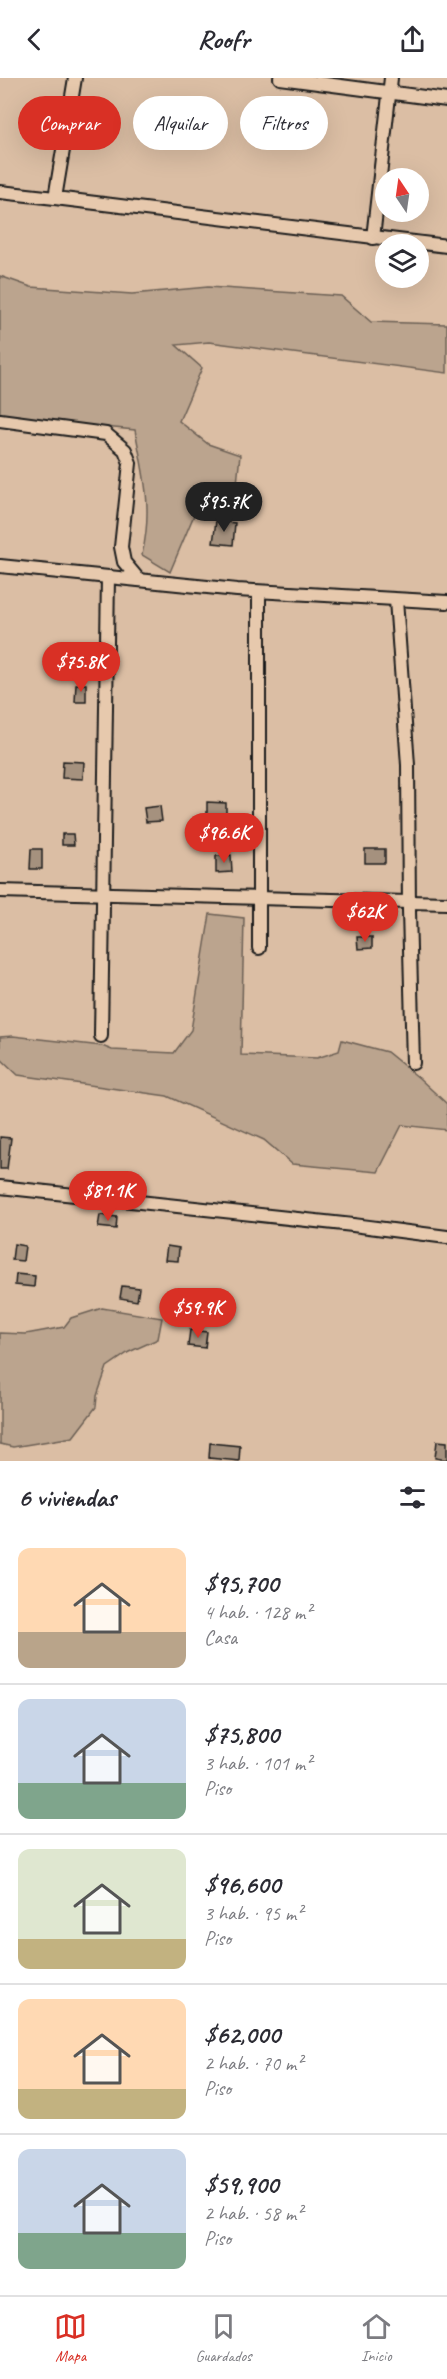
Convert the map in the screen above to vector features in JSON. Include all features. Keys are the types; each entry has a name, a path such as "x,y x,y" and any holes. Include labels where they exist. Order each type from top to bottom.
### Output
{"street":[{"path":"55,198 75,78"},
{"path":"280,78 447,100"},
{"path":"373,238 390,78"},
{"path":"0,192 447,246"},
{"path":"0,420 106,434 125,450 130,463 121,547 124,562 139,580"},
{"path":"0,566 259,592 447,602"},
{"path":"101,1036 108,577"},
{"path":"259,592 259,948"},
{"path":"396,600 408,765 408,902 413,1063"},
{"path":"0,891 447,903"},
{"path":"0,1187 447,1237"}],"shaded area":[{"path":"0,276 31,287 132,294 208,287 341,296 371,322 447,324 447,373 209,342 176,345 202,368 179,421 208,444 240,455 236,493 202,496 170,572 142,555 147,507 135,430 0,417"},
{"path":"210,914 244,918 241,1055 317,1058 339,1051 342,1040 387,1052 447,1104 447,1130 402,1125 378,1172 292,1164 264,1140 167,1096 18,1075 0,1058 0,1037 13,1036 102,1046 112,1050 174,1053 191,1030"},
{"path":"102,1308 162,1318 158,1339 129,1352 107,1367 97,1396 96,1407 73,1437 13,1447 0,1444 0,1333 26,1334 64,1327 71,1318"}],"building":[{"path":"216,521 235,523 233,545 213,543"},
{"path":"76,684 86,684 86,702 75,702"},
{"path":"63,761 84,762 83,779 62,778"},
{"path":"207,802 226,803 226,820 207,820"},
{"path":"160,806 162,821 146,822 144,808"},
{"path":"62,834 73,834 74,845 62,845"},
{"path":"31,849 42,849 42,869 30,869"},
{"path":"365,849 385,849 385,863 365,863"},
{"path":"231,855 232,872 216,873 216,856"},
{"path":"357,937 372,937 372,948 358,949"},
{"path":"0,1137 11,1138 7,1169 0,1169"},
{"path":"100,1215 117,1217 116,1229 98,1227"},
{"path":"14,1244 25,1246 23,1261 12,1260"},
{"path":"167,1246 179,1248 178,1261 165,1260"},
{"path":"16,1274 35,1276 34,1287 15,1285"},
{"path":"122,1286 139,1288 137,1301 120,1298"},
{"path":"190,1330 207,1332 205,1348 188,1346"},
{"path":"437,1441 447,1442 447,1460 435,1458"},
{"path":"210,1443 240,1446 239,1461 209,1458"}]}
